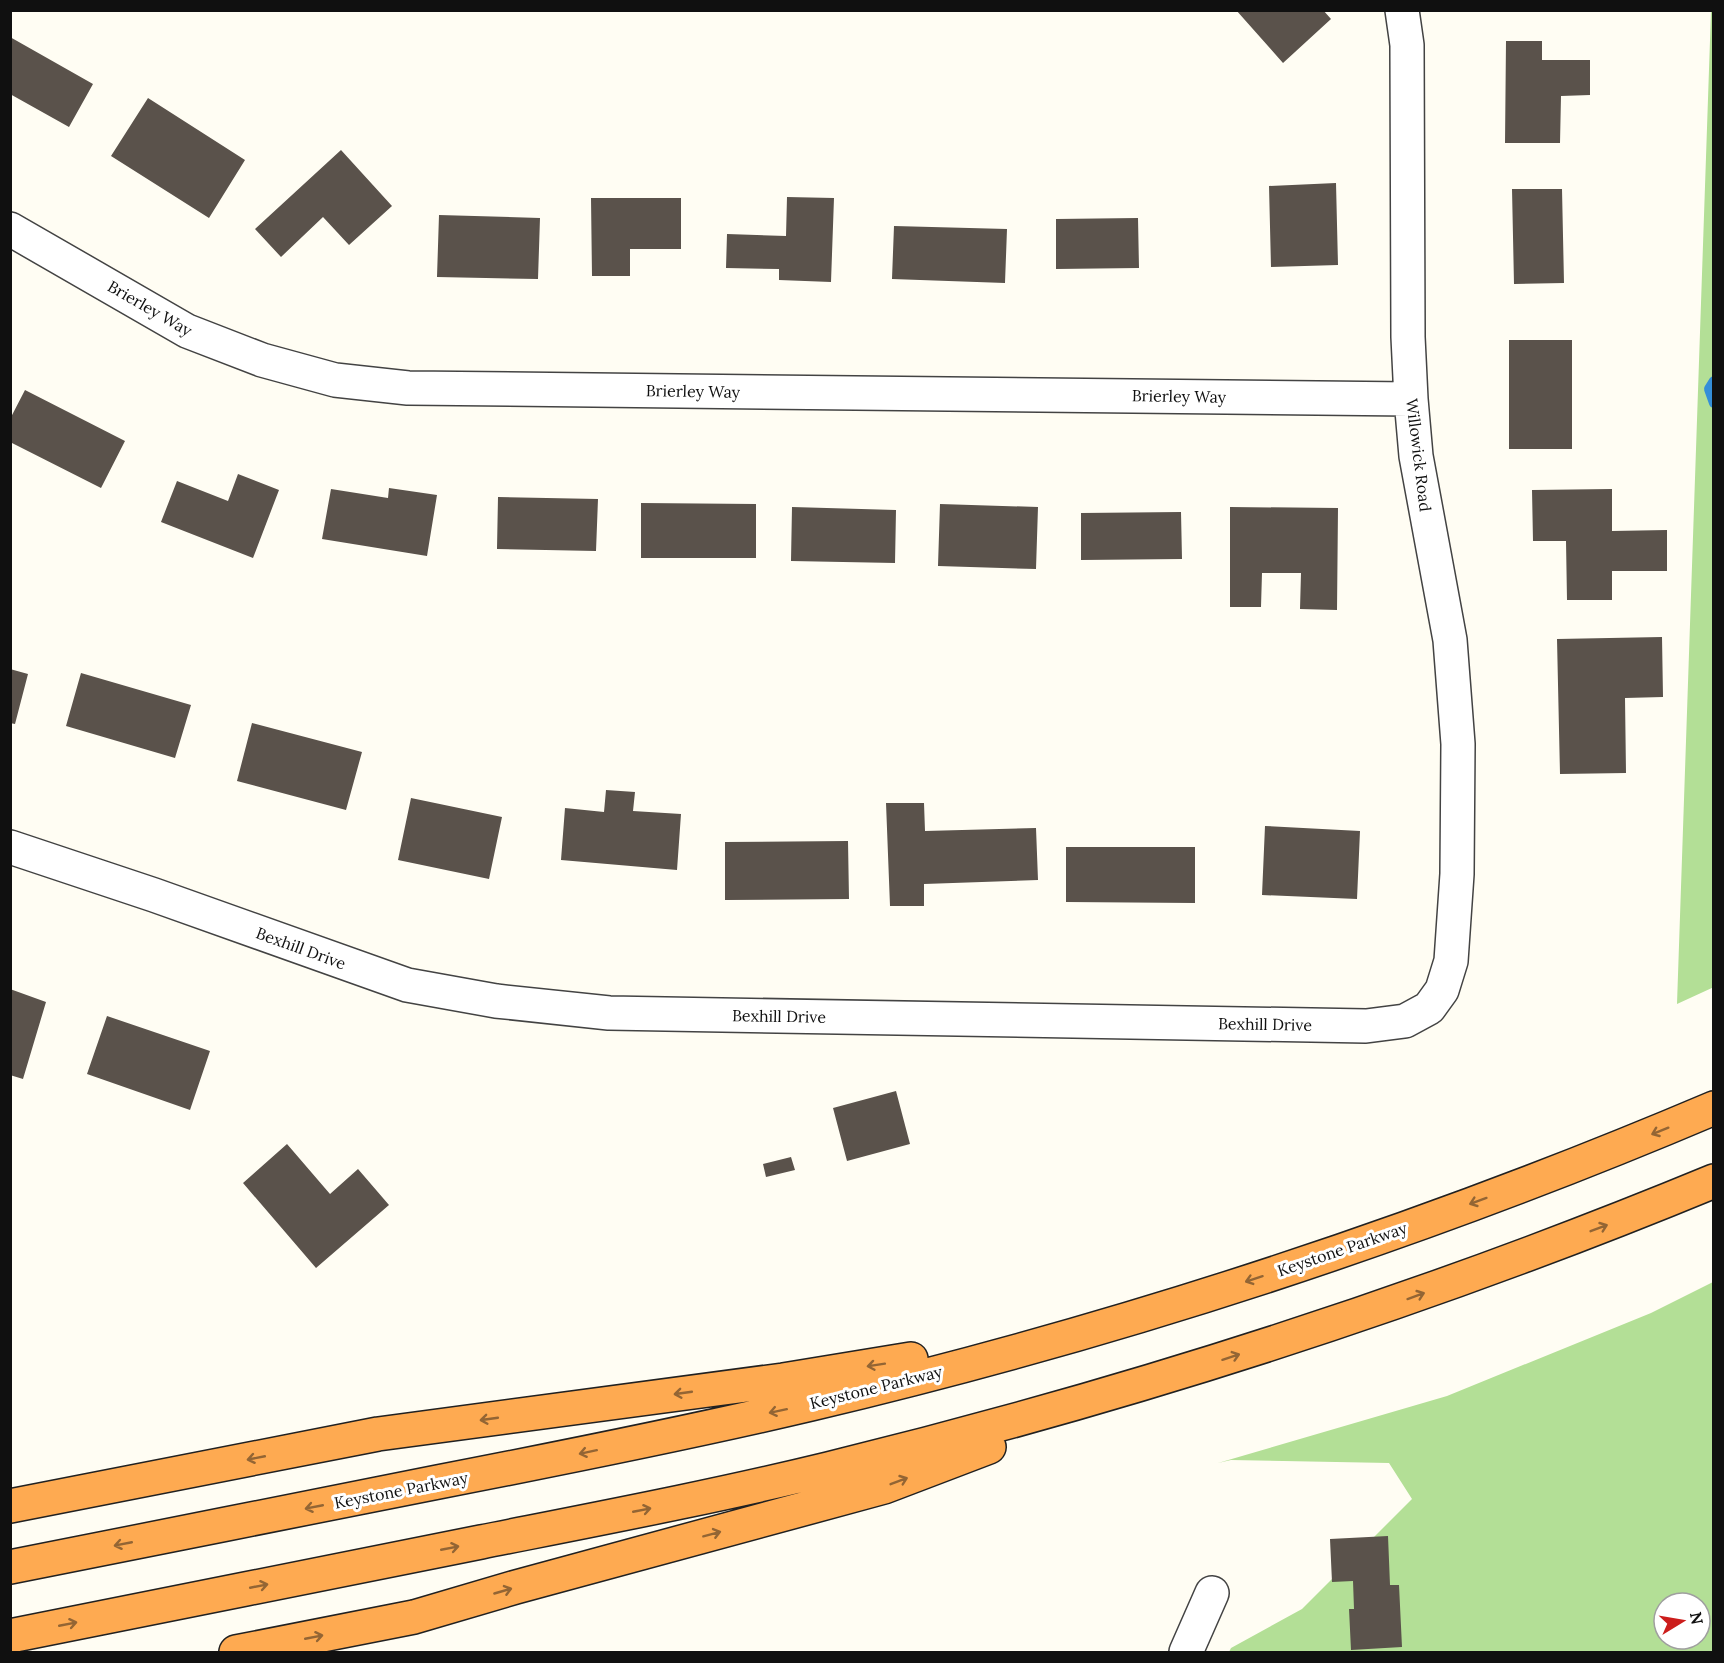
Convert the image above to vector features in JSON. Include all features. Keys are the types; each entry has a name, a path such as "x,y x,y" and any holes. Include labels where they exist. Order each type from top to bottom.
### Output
{"highway":[{"name":"Keystone Parkway","path":"10,1567 574,1455 810,1404 924,1376 1215,1292 1441,1215 1553,1173 1713,1108"},
{"path":"10,1636 706,1497 945,1440 1061,1409 1293,1338 1449,1284 1614,1222 1713,1181"},
{"path":"10,1506 378,1434 783,1380 1099,1327"},
{"path":"236,1653 414,1617 884,1487 1175,1375"}],"street":[{"name":"Willowick Road","path":"1404,22 1407,45 1408,337 1411,399 1416,456 1450,640 1458,744 1457,874"},
{"name":"Brierley Way","path":"10,229 187,331 262,360 335,380 408,388 1411,399"},
{"name":"Bexhill Drive","path":"10,847 154,895 407,985 496,1001 621,1014 1366,1026 1405,1021 1429,1008 1442,990 1451,961 1457,874"},
{"path":"1186,1653 1212,1593"}],"green space":[{"path":"1713,10 1714,987 1677,1004 1711,11"},
{"path":"1713,1282 1713,1652 1229,1652 1231,1648 1302,1609 1412,1499 1389,1463 1231,1460 1218,1463 1447,1396 1651,1313"}],"building":[{"path":"1236,10 1323,10 1331,19 1283,63"},
{"path":"10,37 93,84 69,127 10,94"},
{"path":"1506,41 1542,41 1542,60 1590,60 1590,95 1561,96 1560,143 1505,143"},
{"path":"148,98 245,160 209,218 111,156"},
{"path":"341,150 392,206 349,245 323,217 281,257 255,229"},
{"path":"1336,183 1338,265 1271,267 1269,186"},
{"path":"1512,189 1562,189 1564,283 1514,284"},
{"path":"787,197 834,198 831,282 779,280 779,269 726,268 727,234 786,236"},
{"path":"591,198 681,198 681,249 630,249 630,276 592,276"},
{"path":"439,215 540,218 538,279 437,277"},
{"path":"1138,218 1139,268 1056,269 1056,219"},
{"path":"894,226 1007,229 1005,283 892,279"},
{"path":"1509,340 1572,340 1572,449 1509,449"},
{"path":"25,390 125,441 101,488 10,442 10,419"},
{"path":"238,474 279,490 253,558 161,522 177,481 228,501"},
{"path":"389,488 437,495 427,556 322,539 331,489 388,498"},
{"path":"1612,489 1612,531 1667,530 1667,571 1612,571 1612,600 1567,600 1566,541 1533,541 1532,490"},
{"path":"498,497 598,499 596,551 497,549"},
{"path":"641,503 756,504 756,558 641,558"},
{"path":"940,504 1038,507 1036,569 938,566"},
{"path":"792,507 896,510 895,563 791,561"},
{"path":"1230,507 1338,508 1337,610 1300,609 1301,573 1262,573 1261,607 1230,607"},
{"path":"1181,512 1182,559 1081,560 1081,513"},
{"path":"1662,637 1663,697 1625,698 1626,773 1560,774 1557,639"},
{"path":"10,669 28,674 15,724 10,723"},
{"path":"81,673 191,705 175,758 66,726"},
{"path":"252,723 362,752 346,810 237,781"},
{"path":"606,790 635,792 633,811 681,814 677,870 561,860 565,808 604,812"},
{"path":"411,798 502,817 489,879 398,860"},
{"path":"886,803 924,803 925,831 1036,828 1038,880 924,884 924,906 890,906"},
{"path":"1265,826 1360,831 1357,899 1262,895"},
{"path":"848,841 849,899 725,900 725,842"},
{"path":"1066,847 1195,847 1195,903 1066,902"},
{"path":"10,989 46,1002 23,1079 10,1075"},
{"path":"107,1016 210,1051 190,1110 87,1074"},
{"path":"896,1091 910,1144 847,1161 833,1108"},
{"path":"287,1144 330,1194 358,1169 389,1205 316,1268 243,1183"},
{"path":"791,1157 795,1170 766,1177 763,1164"},
{"path":"1388,1536 1390,1585 1399,1585 1402,1647 1351,1650 1349,1609 1354,1609 1353,1581 1332,1582 1330,1539"}],"waterway":[{"path":"1714,381 1709,389 1714,403"}]}
